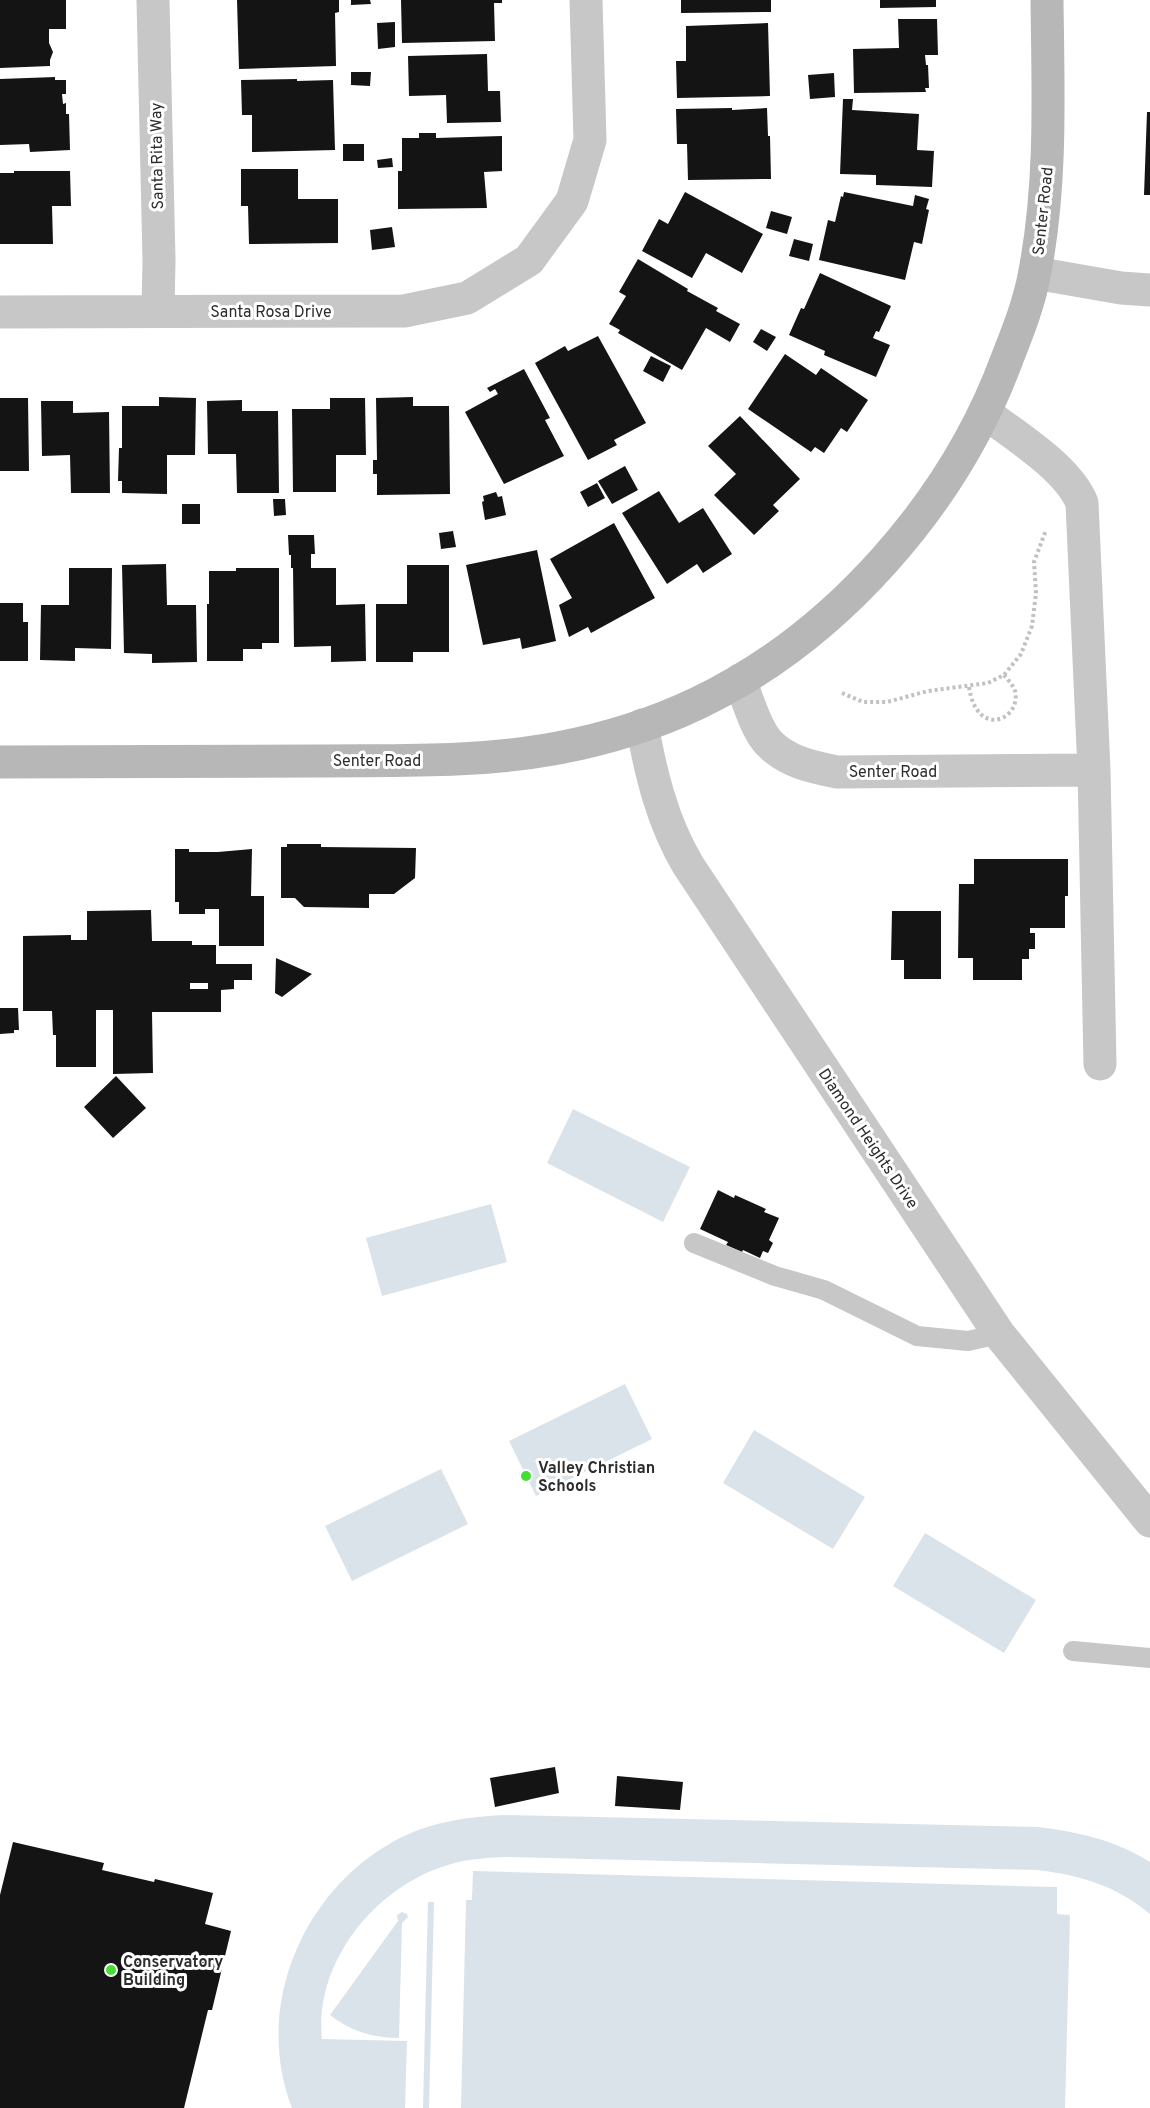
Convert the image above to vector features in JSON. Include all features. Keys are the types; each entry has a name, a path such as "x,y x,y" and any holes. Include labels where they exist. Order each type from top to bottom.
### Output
{"main road":[{"name":"Senter Road","path":"0,762 427,760 486,757 558,748 616,735 699,703 740,680 806,634 839,606 886,558 922,515 967,448 985,413 1017,334 1035,273 1047,185 1047,0"}],"street":[{"name":"Santa Rita Way","path":"153,0 159,260 158,311"},
{"name":"Santa Rosa Drive","path":"0,312 404,311 467,298 529,260 572,201 590,140 586,0"},
{"path":"1035,273 1121,288 1150,290"},
{"path":"985,413 1063,473 1077,490 1082,503 1094,770 1100,1064"},
{"name":"Senter Road","path":"740,680 762,733 769,743 782,753 815,768 837,772 1094,770"},
{"name":"Diamond Heights Drive","path":"642,725 650,771 677,847 999,1334 1150,1521"}],"lane":[{"path":"694,1243 775,1276 824,1290 917,1336 968,1341 999,1334"},
{"path":"1074,1651 1150,1658"}],"path":[{"path":"842,693 863,702 886,702 928,691 988,683 1004,675 1021,654 1032,626 1036,593 1034,562 1046,532 1045,522"},
{"path":"969,687 975,709 982,716 992,721 1002,719 1009,713 1015,702 1016,694 1004,675"}],"shaded area":[{"path":"573,1109 690,1167 663,1222 547,1163"},
{"path":"491,1204 507,1262 382,1296 366,1238"},
{"path":"625,1384 652,1439 536,1496 509,1441"},
{"path":"754,1430 865,1497 833,1549 723,1483"},
{"path":"441,1469 468,1524 352,1581 325,1526"},
{"path":"925,1533 1036,1600 1004,1653 893,1586"},
{"path":"504,1815 1053,1829 1082,1834 1110,1843 1150,1862 1150,1914 1124,1896 1097,1883 1037,1870 503,1857 462,1861 422,1875 397,1890 374,1909 355,1931 339,1956 328,1982 322,2010 322,2039 407,2041 405,2108 292,2108 281,2069 279,2029 284,1990 296,1952 314,1917 338,1885 368,1858 402,1837 427,1827 452,1821"},
{"path":"473,1871 1057,1887 1057,1914 1070,1915 1065,2108 461,2108 466,1900 472,1900"},
{"path":"428,1902 434,1902 429,2108 423,2108"},
{"path":"402,1912 408,1917 402,1923 399,2038 362,2033 330,2015 398,1921 397,1915"}],"building":[{"path":"0,0 66,0 66,29 49,29 49,43 53,52 50,66 0,68"},
{"path":"237,0 339,0 339,12 335,13 336,66 239,69"},
{"path":"351,0 370,0 371,4 351,5"},
{"path":"401,0 502,0 502,3 494,3 495,41 402,43"},
{"path":"681,0 771,0 771,12 681,13"},
{"path":"880,0 936,0 936,7 880,8"},
{"path":"898,19 937,19 938,55 925,55 929,88 925,88 926,92 854,93 853,49 899,48"},
{"path":"395,22 395,47 378,49 377,23"},
{"path":"768,23 770,96 677,98 676,61 686,61 686,26"},
{"path":"487,54 488,91 500,91 501,122 447,123 446,95 409,96 408,56"},
{"path":"351,72 371,72 370,86 351,85"},
{"path":"834,73 835,97 810,99 808,75"},
{"path":"55,77 55,80 66,80 66,94 62,94 63,104 66,103 66,114 69,114 70,150 30,152 29,144 0,145 0,79"},
{"path":"297,79 297,81 333,80 335,150 252,152 252,115 242,115 241,80"},
{"path":"843,99 853,99 852,110 919,114 917,150 934,151 932,187 876,185 876,175 840,174"},
{"path":"732,108 732,110 767,108 771,179 688,180 687,144 677,144 676,109"},
{"path":"1147,112 1150,112 1150,195 1144,195"},
{"path":"419,133 436,133 436,138 502,136 502,171 484,172 487,208 398,209 398,171 402,171 402,138 419,138"},
{"path":"343,144 364,144 364,161 343,161"},
{"path":"392,158 393,167 378,168 377,160"},
{"path":"241,169 298,169 298,199 338,199 338,243 249,244 248,206 241,206"},
{"path":"14,171 70,171 71,206 52,206 53,244 0,244 0,173 14,173"},
{"path":"685,192 763,234 742,273 706,253 692,278 642,251 659,219 668,224"},
{"path":"844,192 913,206 915,195 929,199 922,244 914,242 905,280 819,260 828,220 835,222"},
{"path":"771,211 792,217 787,234 766,228"},
{"path":"392,227 395,247 372,250 370,230"},
{"path":"794,239 813,244 809,261 789,256"},
{"path":"638,259 718,308 716,311 740,324 730,342 706,328 682,370 618,333 620,330 609,324 626,296 619,292"},
{"path":"820,273 891,306 879,332 876,331 873,338 890,345 876,377 824,355 825,351 789,335"},
{"path":"761,329 776,337 767,351 753,342"},
{"path":"598,336 646,423 614,440 617,445 588,460 535,363 565,346 568,351"},
{"path":"785,354 816,375 821,368 868,400 847,432 841,428 824,453 815,447 811,452 748,409"},
{"path":"651,356 671,366 663,382 643,371"},
{"path":"524,369 550,418 545,420 564,456 504,484 465,412 498,394 495,389 490,392 487,388"},
{"path":"159,397 196,398 195,455 167,455 167,494 122,493 122,481 118,481 119,448 122,448 122,406 159,406"},
{"path":"413,397 413,406 449,406 450,494 377,495 377,474 373,474 373,460 377,460 376,398"},
{"path":"0,398 28,398 29,471 0,471"},
{"path":"330,398 365,398 366,455 336,455 336,492 293,492 292,409 330,409"},
{"path":"242,400 242,411 278,411 279,493 237,493 236,454 208,454 207,401"},
{"path":"41,401 73,401 73,413 109,412 110,493 71,493 70,455 42,456"},
{"path":"740,416 800,479 773,505 779,511 754,535 714,495 736,474 708,446"},
{"path":"625,466 638,490 612,504 598,481"},
{"path":"597,483 605,498 588,507 580,492"},
{"path":"659,491 679,523 703,508 732,554 703,573 697,564 667,584 622,513"},
{"path":"496,492 498,497 502,496 506,515 485,520 483,496"},
{"path":"273,499 285,499 286,515 274,516"},
{"path":"182,504 200,504 200,524 182,524"},
{"path":"614,523 655,598 591,633 588,627 569,637 559,605 572,598 550,559"},
{"path":"453,531 456,547 441,549 439,533"},
{"path":"288,535 314,535 315,554 311,554 311,568 336,568 336,605 365,604 366,661 331,662 331,646 294,647 293,568 291,568 291,555 289,555"},
{"path":"537,550 556,641 522,649 520,638 483,645 466,565"},
{"path":"166,564 167,605 196,605 197,662 152,663 152,654 124,653 122,565"},
{"path":"407,565 449,565 449,652 413,652 413,662 376,662 376,604 407,604"},
{"path":"69,568 112,568 111,649 75,648 75,661 40,660 41,605 69,605"},
{"path":"236,568 279,568 279,643 262,643 262,649 243,649 243,661 207,661 209,571 236,571"},
{"path":"0,603 23,603 23,622 28,622 28,661 0,661"},
{"path":"287,844 321,844 321,847 416,848 415,878 394,894 369,894 369,908 304,907 295,898 281,898 281,847 287,847"},
{"path":"175,849 189,849 189,852 218,852 252,849 251,896 264,896 264,946 219,946 219,909 205,909 205,914 179,914 179,902 175,902"},
{"path":"974,859 1068,859 1065,928 1030,928 1030,933 1035,933 1035,949 1029,949 1029,959 1022,959 1022,980 973,980 973,958 958,958 959,884 974,884"},
{"path":"151,910 152,941 192,941 192,945 216,945 216,964 252,964 252,980 234,980 234,989 221,990 221,1012 152,1012 153,1073 113,1074 113,1010 96,1010 96,1067 56,1067 56,1035 53,1035 52,1011 23,1011 23,936 71,935 71,940 87,940 87,911","holes":["190,983 208,983 208,989 190,989"]},
{"path":"892,911 941,911 941,979 904,979 904,960 891,960"},
{"path":"276,958 312,974 282,997 275,993"},
{"path":"0,1008 18,1008 19,1030 14,1030 14,1033 0,1034"},
{"path":"116,1076 146,1108 113,1138 84,1107"},
{"path":"718,1190 766,1209 764,1212 779,1218 769,1240 773,1243 768,1253 763,1251 760,1258 743,1250 742,1252 726,1245 728,1242 700,1229"},
{"path":"555,1767 559,1793 495,1807 490,1778"},
{"path":"617,1776 683,1782 680,1810 615,1806"},
{"name":"Conservatory Building","path":"13,1842 104,1863 102,1870 154,1882 155,1879 213,1893 205,1924 231,1931 212,2010 208,2010 184,2108 0,2108 0,1895"}],"place":[{"name":"Valley Christian Schools","path":"526,1476"},
{"name":"Conservatory Building","path":"111,1970"}]}
